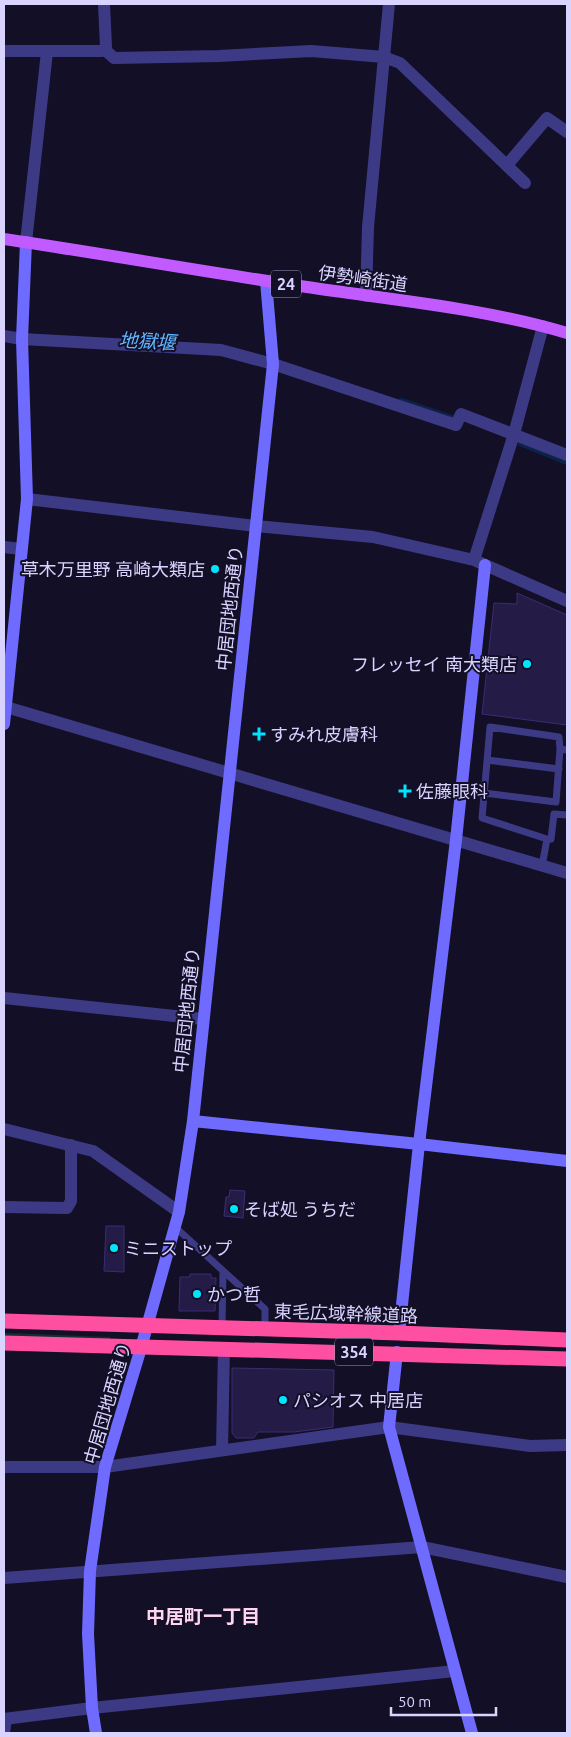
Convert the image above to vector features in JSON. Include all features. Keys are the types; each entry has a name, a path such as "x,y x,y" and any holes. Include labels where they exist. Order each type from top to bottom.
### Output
{"highway":[{"name":"東毛広域幹線道路","path":"4,1321 567,1340"},
{"name":"354","path":"4,1344 397,1352 567,1359"}],"main road":[{"name":"伊勢崎街道","path":"4,239 478,313 543,326 567,333"}],"street":[{"path":"4,51 102,51 106,47 104,4"},
{"path":"366,296 368,226 388,4"},
{"path":"104,49 114,58 219,56 311,51 384,57 400,63 525,183"},
{"path":"4,724 27,498 22,339 26,242 47,52"},
{"path":"507,166 547,118 567,132"},
{"name":"中居団地西通り","path":"96,1733 92,1708 88,1634 90,1571 105,1467 148,1326 179,1212 193,1121 273,364 266,281"},
{"path":"399,1333 419,1144 456,840 479,562 543,326"},
{"path":"4,336 22,339 221,350 273,364 456,425 461,414 567,455"},
{"path":"27,498 256,526 373,537 479,562 567,601"},
{"path":"4,547 21,549"},
{"path":"6,707 567,873"},
{"path":"4,998 203,1019"},
{"path":"193,1121 419,1144 567,1162"},
{"path":"4,1129 93,1151 179,1212"},
{"path":"4,1207 67,1208 71,1201 71,1146"},
{"path":"222,1450 224,1349"},
{"path":"397,1352 389,1427 472,1733"},
{"path":"4,1467 105,1467 389,1427 530,1446 567,1446"},
{"path":"4,1578 422,1547 567,1578"},
{"path":"4,1733 5,1719 92,1708 455,1670"}],"lane":[{"path":"490,727 559,737 564,749 559,769 551,839 482,818 487,760 490,727"},
{"path":"487,760 559,769"},
{"path":"484,793 556,802"},
{"path":"554,814 567,815"},
{"path":"542,866 547,839"},
{"path":"174,1227 265,1309 265,1329"},
{"path":"222,1328 223,1271"}],"green space":[{"path":"4,1333 110,1337 110,1340 4,1337"}],"building":[{"name":"フレッセイ 南大類店","path":"517,593 567,615 567,725 482,714 494,603 517,604"},
{"name":"そば処 うちだ","path":"230,1190 245,1191 243,1218 224,1216 226,1197 229,1197"},
{"name":"ミニストップ","path":"106,1226 124,1226 124,1272 104,1271"},
{"name":"かつ哲","path":"190,1274 211,1274 211,1278 216,1278 215,1311 179,1311 180,1277 190,1277"},
{"name":"パシオス 中居店","path":"232,1368 334,1370 333,1427 294,1432 258,1432 254,1438 236,1438 232,1433"}],"waterway":[{"name":"地獄堰","path":"401,400 454,418"},
{"name":"地獄堰","path":"520,444 567,463"}],"place":[{"name":"草木万里野 高崎大類店","path":"215,569"},
{"name":"フレッセイ 南大類店","path":"527,664"},
{"name":"すみれ皮膚科","path":"259,734"},
{"name":"佐藤眼科","path":"405,791"},
{"name":"そば処 うちだ","path":"234,1209"},
{"name":"ミニストップ","path":"114,1248"},
{"name":"かつ哲","path":"197,1294"},
{"name":"パシオス 中居店","path":"283,1400"}],"district":[{"name":"中居町一丁目","path":"203,1616"}]}
